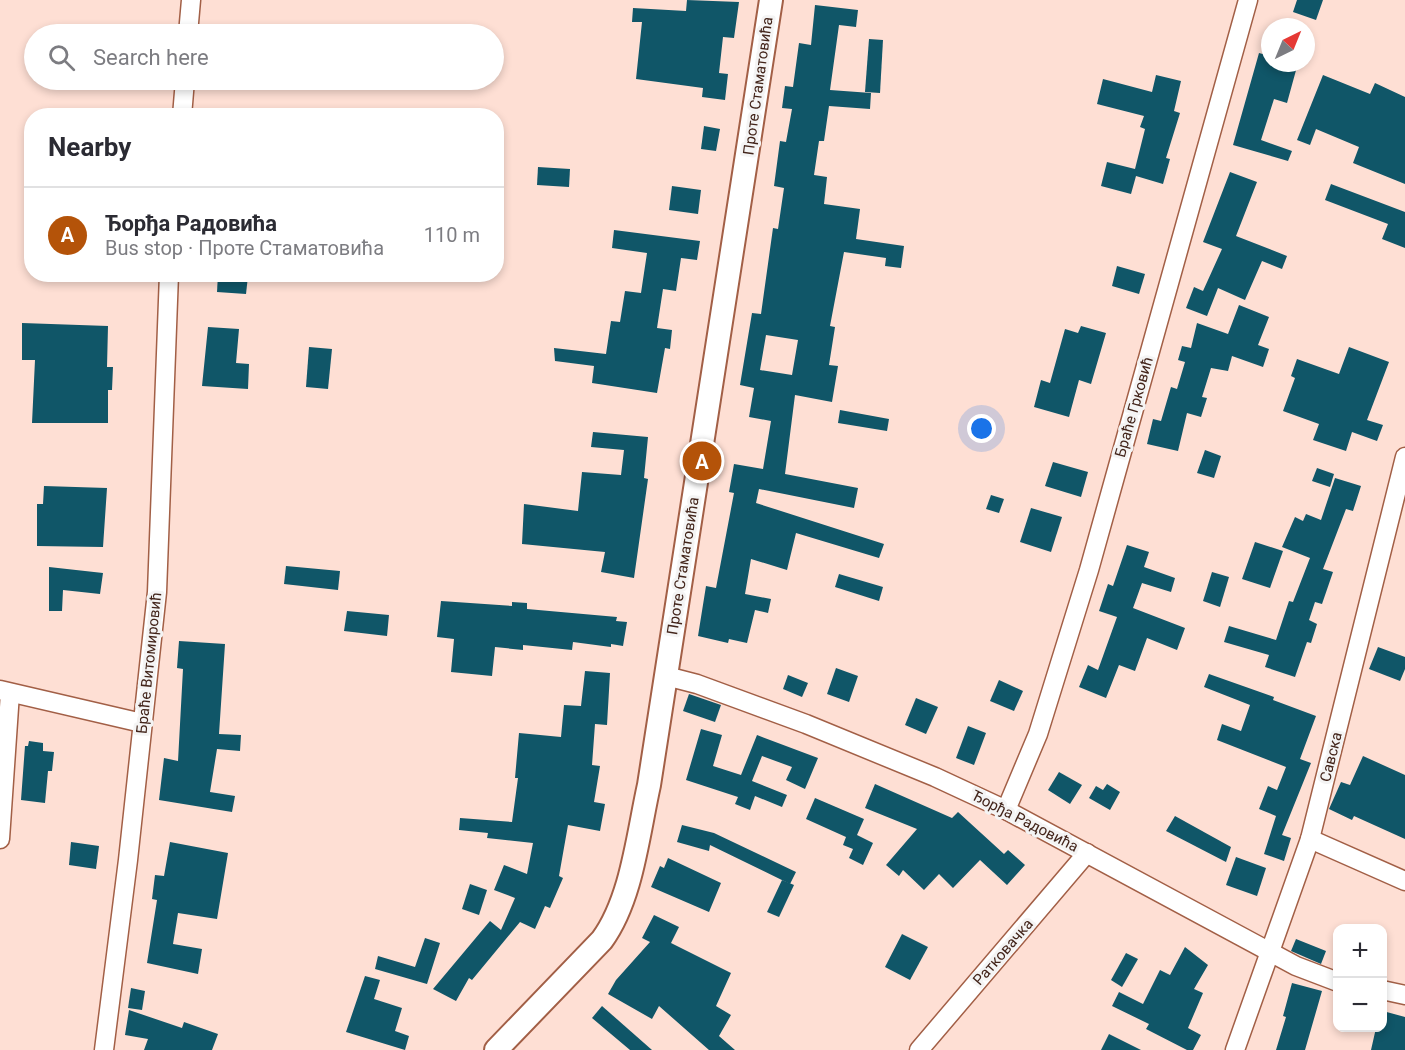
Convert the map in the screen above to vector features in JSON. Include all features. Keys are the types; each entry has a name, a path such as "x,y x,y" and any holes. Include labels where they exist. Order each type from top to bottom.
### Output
{"street":[{"path":"189,24 191,0"},
{"name":"Проте Стаматовића","path":"496,1050 579,966 615,921 627,882 649,785 771,0"},
{"name":"Браће Грковић","path":"1006,810 1038,734 1089,570 1248,0"},
{"path":"182,108 183,90"},
{"name":"Браће Витомировић","path":"104,1050 128,861 157,592 169,282"},
{"name":"Савска","path":"1235,1050 1310,839 1405,457"},
{"name":"Ђорђа Радовића","path":"666,676 697,684 806,724 935,777 1006,810 1271,952 1333,981"},
{"path":"0,839 5,692 142,723"},
{"path":"1310,839 1405,881"},
{"name":"Ратковачка","path":"919,1050 1087,853"},
{"path":"1387,991 1405,995"}],"building":[{"path":"687,0 739,2 734,38 723,37 719,73 728,74 725,100 702,97 703,88 636,79 642,22 632,22 633,8 686,11"},
{"path":"1297,0 1323,0 1316,20 1293,12"},
{"path":"815,5 858,10 856,27 839,25 830,90 871,93 870,109 829,106 824,141 819,141 814,175 827,177 824,204 860,209 856,239 904,246 901,268 885,266 886,258 844,252 830,326 835,327 829,365 838,366 832,402 795,395 785,474 858,488 854,508 759,489 756,503 884,544 879,558 796,533 787,570 751,559 745,594 771,599 768,613 755,610 747,643 729,639 728,643 698,636 706,586 716,588 734,493 729,492 734,464 763,469 771,421 749,417 754,388 740,385 752,313 761,314 773,228 778,229 784,188 774,186 780,141 786,142 792,109 782,108 785,86 793,87 799,43 811,45","holes":["766,335 798,340 792,375 760,370"]},
{"path":"869,39 883,40 880,93 865,92"},
{"path":"1259,53 1261,54 1261,72 1296,72 1287,103 1274,99 1261,140 1292,151 1288,161 1233,145"},
{"path":"1156,75 1181,81 1174,111 1180,113 1166,158 1170,159 1163,184 1136,176 1131,194 1101,186 1107,162 1135,169 1145,129 1140,127 1144,116 1097,104 1103,79 1152,92"},
{"path":"1323,75 1370,94 1375,83 1405,97 1405,184 1353,163 1359,147 1316,129 1310,145 1297,140"},
{"path":"704,126 720,129 716,151 701,149"},
{"path":"538,167 570,169 569,187 537,185"},
{"path":"1230,172 1257,182 1236,236 1287,256 1282,269 1262,261 1245,300 1218,288 1207,316 1186,308 1194,287 1203,291 1222,249 1203,242"},
{"path":"1331,184 1405,212 1405,248 1382,239 1388,224 1325,200"},
{"path":"672,186 701,190 698,214 669,210"},
{"path":"614,230 700,241 697,260 681,258 676,291 663,289 657,328 672,330 670,349 665,348 657,393 592,383 594,366 555,361 554,348 606,354 611,321 620,322 625,291 641,293 647,253 612,248"},
{"path":"1117,266 1145,274 1139,294 1112,286"},
{"path":"218,282 247,282 246,294 217,292"},
{"path":"1239,305 1269,317 1258,345 1269,349 1263,367 1232,356 1228,371 1211,368 1202,397 1207,398 1201,417 1187,413 1178,451 1147,444 1153,419 1161,421 1171,387 1177,389 1185,362 1178,360 1182,346 1191,348 1197,323 1228,334"},
{"path":"22,323 108,326 107,367 113,367 112,390 108,390 108,423 32,423 35,360 22,360"},
{"path":"1081,326 1106,333 1091,384 1079,380 1069,417 1034,407 1041,380 1050,383 1065,329 1078,333"},
{"path":"208,327 239,329 236,363 249,364 248,389 202,386"},
{"path":"309,347 332,349 328,389 306,387"},
{"path":"1349,347 1389,362 1367,420 1383,425 1377,441 1352,432 1346,451 1313,440 1319,424 1283,411 1295,378 1291,376 1297,359 1339,374"},
{"path":"840,410 889,419 887,431 838,423"},
{"path":"593,432 648,437 644,478 648,479 634,578 601,572 605,552 522,544 524,504 578,511 582,472 621,475 624,450 591,447"},
{"path":"1205,450 1221,456 1214,478 1197,473"},
{"path":"1053,462 1088,472 1081,497 1045,486"},
{"path":"1317,468 1334,474 1330,487 1312,481"},
{"path":"1335,478 1361,486 1353,511 1346,509 1323,569 1333,572 1322,604 1315,602 1309,620 1317,624 1311,643 1307,642 1295,677 1265,667 1269,655 1224,642 1229,626 1276,640 1289,601 1293,602 1310,558 1282,547 1295,517 1303,521 1306,514 1321,520"},
{"path":"44,486 107,488 103,547 37,546 37,504 43,504"},
{"path":"991,495 1004,499 999,513 986,509"},
{"path":"1031,508 1062,517 1051,552 1020,542"},
{"path":"1255,542 1283,551 1270,588 1242,579"},
{"path":"1127,545 1149,552 1144,567 1175,578 1171,592 1142,583 1133,608 1185,628 1177,650 1147,638 1135,671 1119,665 1106,698 1079,687 1088,665 1098,670 1117,617 1099,611 1108,584 1113,586"},
{"path":"286,566 340,571 338,590 284,584"},
{"path":"49,567 103,573 100,594 63,590 62,611 49,611"},
{"path":"1212,572 1229,577 1220,607 1203,601"},
{"path":"839,574 883,587 879,601 835,587"},
{"path":"441,601 512,606 512,602 527,603 527,609 617,617 616,621 627,622 623,646 611,644 611,647 573,642 572,650 523,645 523,650 495,647 492,676 451,672 454,639 437,637"},
{"path":"347,611 389,615 387,636 344,631"},
{"path":"179,641 225,644 219,734 241,735 240,751 217,749 210,792 235,796 232,812 159,800 164,758 178,761 183,669 177,668"},
{"path":"1378,647 1405,657 1405,669 1400,681 1369,669"},
{"path":"836,668 858,676 849,702 827,694"},
{"path":"585,671 610,673 607,725 595,724 592,765 600,766 594,802 605,804 600,831 568,825 559,876 563,878 550,908 545,906 535,929 520,922 472,980 469,978 456,1001 433,989 490,921 501,930 515,898 494,890 504,865 527,874 533,843 487,838 488,833 459,830 460,818 512,822 518,778 515,778 519,733 561,737 564,705 581,706"},
{"path":"1209,674 1274,697 1273,700 1316,716 1300,759 1311,763 1282,835 1291,838 1284,861 1264,854 1276,816 1259,809 1268,786 1277,790 1286,767 1217,740 1222,724 1241,731 1250,705 1204,687"},
{"path":"788,675 808,683 802,697 783,689"},
{"path":"999,680 1023,691 1014,711 990,701"},
{"path":"689,694 721,705 715,722 683,711"},
{"path":"916,698 938,707 926,734 905,725"},
{"path":"968,726 986,733 974,765 956,758"},
{"path":"701,729 722,735 713,766 741,775 757,735 818,758 805,789 786,780 792,767 762,756 752,781 787,795 782,807 755,796 750,810 735,804 738,797 686,780"},
{"path":"29,741 43,743 43,751 54,752 52,771 48,771 45,803 21,800 25,746 28,746"},
{"path":"1363,756 1405,775 1405,839 1354,816 1352,820 1329,809 1341,782 1350,785"},
{"path":"1059,772 1082,785 1070,804 1048,790"},
{"path":"875,784 952,818 958,812 1004,854 1008,850 1025,865 1007,885 980,860 953,888 939,874 924,890 903,870 899,876 886,865 917,829 865,808"},
{"path":"1107,784 1120,792 1110,810 1089,798 1096,786 1103,790"},
{"path":"815,798 864,819 857,835 873,843 863,865 849,858 853,849 843,845 846,837 806,819"},
{"path":"1175,816 1231,847 1226,862 1166,831"},
{"path":"682,825 714,833 796,872 790,884 710,845 709,851 677,842"},
{"path":"71,842 99,846 96,869 69,865"},
{"path":"170,842 228,853 217,919 178,913 173,944 202,949 198,974 147,963 157,900 152,899 155,875 164,876"},
{"path":"1236,857 1266,868 1257,896 1226,885"},
{"path":"668,858 721,883 709,912 651,887 660,866 664,868"},
{"path":"782,880 794,885 779,917 767,912"},
{"path":"470,884 487,890 479,915 462,909"},
{"path":"654,915 679,927 671,943 731,973 716,1006 731,1015 719,1036 735,1050 709,1050 659,1006 652,1019 608,994 616,980 650,942 642,938"},
{"path":"902,934 928,947 910,980 885,967"},
{"path":"425,938 440,943 427,984 375,969 378,956 415,967"},
{"path":"1296,939 1326,951 1321,964 1291,951"},
{"path":"1185,947 1208,965 1194,989 1203,993 1188,1028 1201,1035 1193,1050 1187,1050 1146,1029 1149,1024 1112,1006 1119,992 1143,1004 1160,970 1170,975"},
{"path":"1126,953 1138,959 1122,987 1111,980"},
{"path":"365,976 380,980 374,999 402,1008 395,1031 409,1036 405,1050 346,1032"},
{"path":"1292,983 1322,991 1305,1050 1276,1050 1286,1017 1283,1016"},
{"path":"131,988 145,991 142,1010 128,1008"},
{"path":"602,1006 652,1050 630,1050 592,1018"},
{"path":"129,1010 182,1028 184,1022 218,1034 212,1050 144,1050 148,1039 125,1035"},
{"path":"1387,1012 1405,1017 1405,1050 1371,1050 1375,1032 1387,1032"},
{"path":"1109,1034 1141,1050 1101,1050"}],"place":[{"name":"Ђорђа Радовића","path":"702,461"}]}
